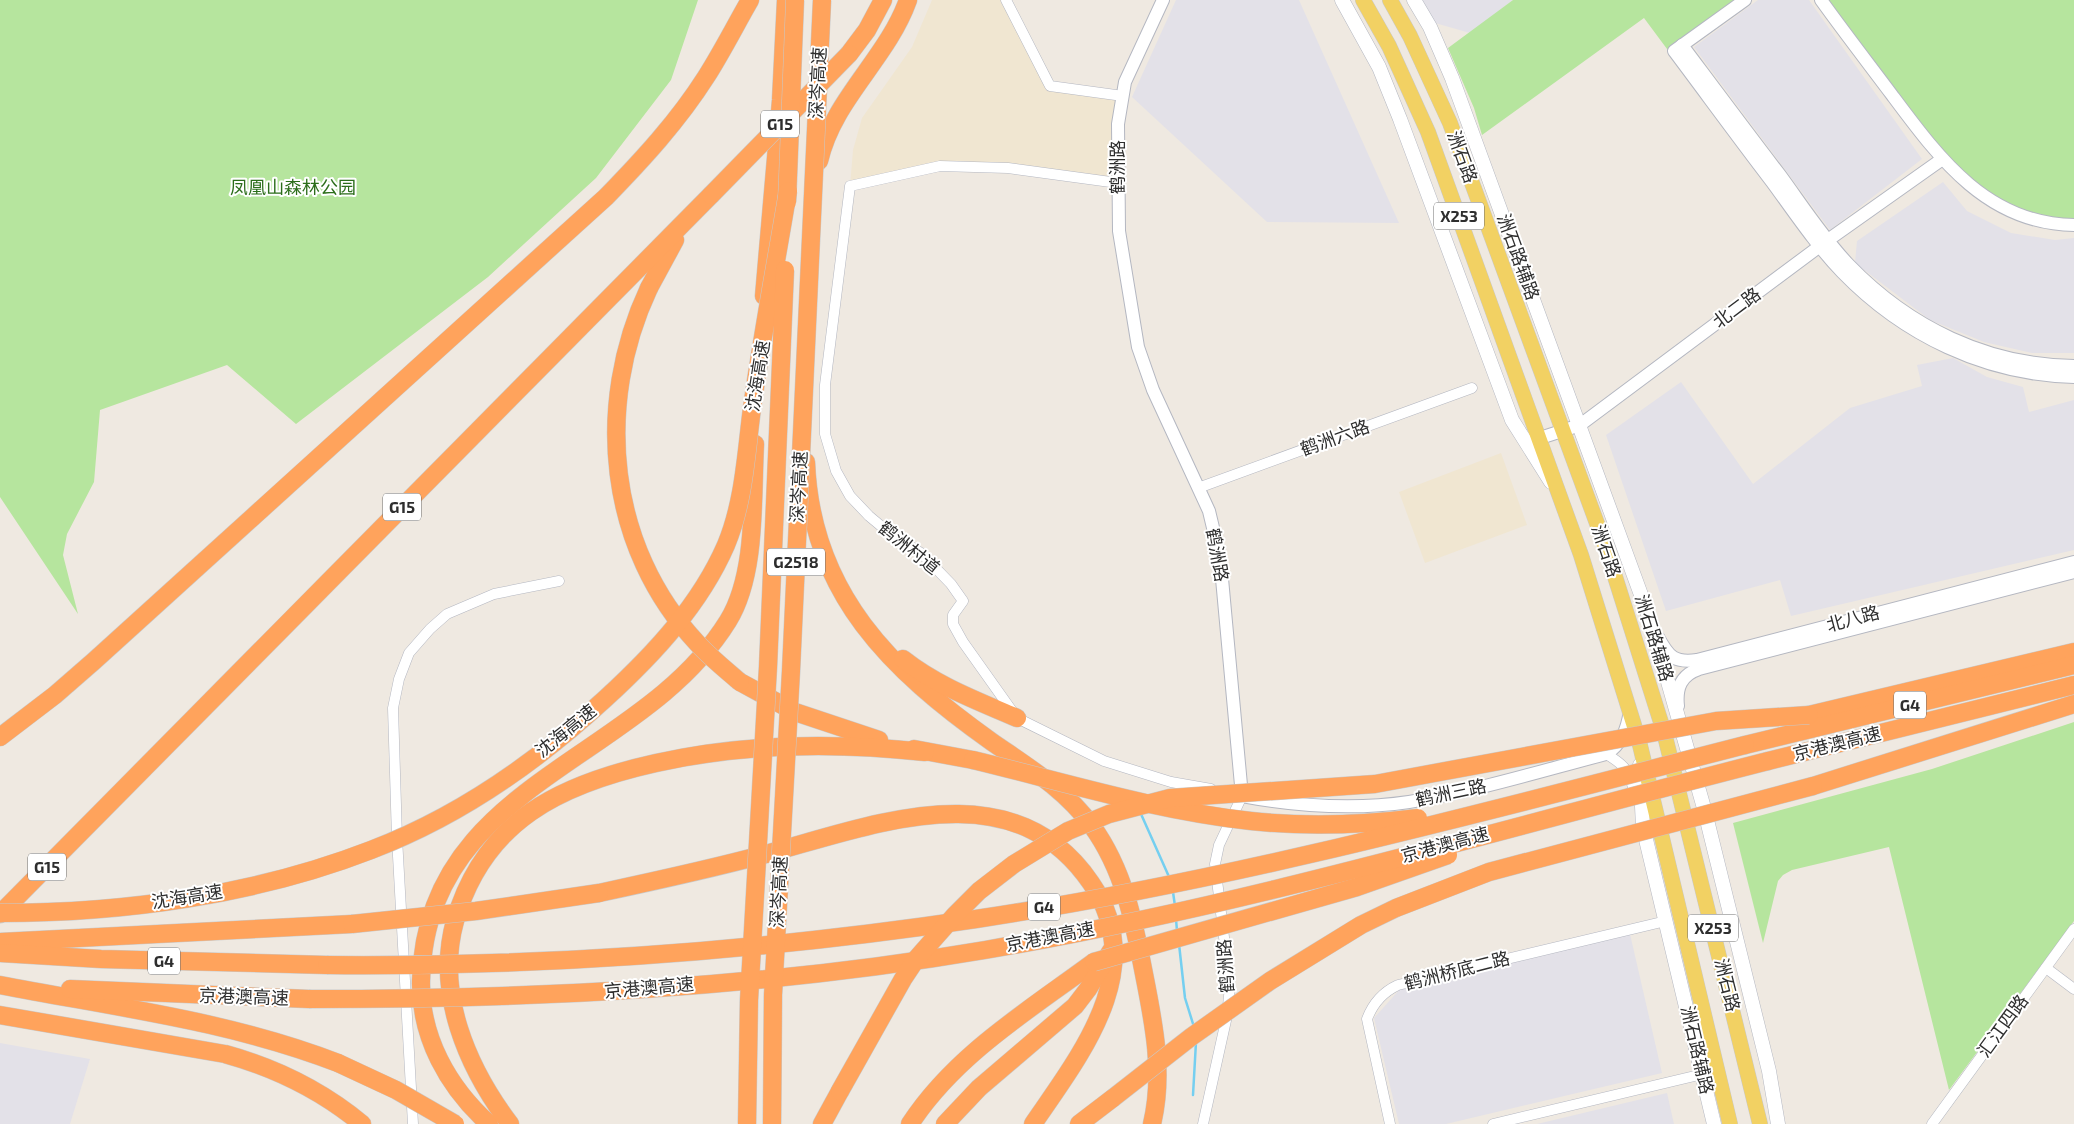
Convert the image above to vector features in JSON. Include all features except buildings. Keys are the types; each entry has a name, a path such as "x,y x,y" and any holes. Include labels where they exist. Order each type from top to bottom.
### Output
{"highway":[{"path":"0,737 55,696 606,197 663,136 684,108 723,50 750,0"},
{"path":"489,1124 453,1083 435,1055 426,1027 421,983 421,957 428,926 439,891 457,860 475,839 522,795 637,714 676,681 712,644 729,620 741,594 747,566 750,529 766,260 781,100 786,0"},
{"name":"深岑高速","path":"747,1124 749,1000 768,657 795,0"},
{"name":"深岑高速","path":"772,1124 773,995 791,671 822,0"},
{"name":"G15","path":"0,914 849,54 867,30 883,0"},
{"path":"908,0 886,44 850,93 833,121 824,140 818,166 806,404 807,475 812,511 832,572 853,611 884,652 913,681 940,704 1051,782 1081,811 1104,844 1122,881 1129,902 1150,1004 1157,1069 1155,1110 1152,1124"},
{"name":"沈海高速","path":"0,914 104,908 172,900 247,886 340,862 374,849 435,821 484,791 552,743 604,700 647,659 669,634 708,577 726,545 746,469 752,408 788,191"},
{"path":"711,194 675,241 649,288 630,332 619,388 616,451 619,482 636,546 664,599 698,644 740,682 795,712 874,739 925,752 973,760 1188,812 1252,821 1332,825 1376,823 1419,817 1630,764 1745,745"},
{"path":"853,611 892,650 930,678 952,690 1017,718"},
{"path":"822,1124 917,958 955,915 979,891 1014,864 1068,830 1109,814 1170,798 1375,784 1716,721 1809,715 2074,652"},
{"name":"京港澳高速","path":"0,953 110,959 327,965 493,965 758,946 977,919 1113,895 1330,848 2074,665"},
{"name":"京港澳高速","path":"0,985 142,994 309,1000 437,999 598,993 759,979 984,950 1124,923 1348,871 1768,761 2074,685"},
{"path":"1079,1124 1191,1037 1270,981 1336,940 1396,908 1489,872 1813,786 2074,704"},
{"path":"510,1124 484,1085 458,1028 450,993 449,957 454,926 471,879 491,849 516,823 548,800 578,786 636,767 707,752 815,745 925,752"},
{"path":"910,1124 936,1091 985,1043 1094,962 1357,887 1571,812"},
{"path":"0,942 352,924 476,911 599,893 723,866 920,815 983,815 1010,820 1033,829 1054,842 1070,856 1096,890 1111,929 1113,946 1112,977 1106,1002 1092,1034 1033,1124"},
{"path":"945,1124 979,1088 1075,1006 1088,989 1113,946"},
{"path":"0,985 234,1030 304,1050 338,1063 396,1090 455,1124"},
{"path":"0,1015 225,1054 279,1071 336,1103 362,1124"}],"main road":[{"path":"1342,0 1378,68 1400,119 1500,393 1512,420 1532,441"},
{"name":"洲石路","path":"1363,0 1389,46 1428,132 1532,441 1559,495 1581,555 1639,741 1730,1124"},
{"name":"洲石路","path":"1390,0 1410,36 1450,123 1606,548 1664,732 1760,1124"},
{"name":"洲石路辅路","path":"1414,0 1430,27 1452,78 1651,622 1704,808 1769,1070 1778,1124"},
{"name":"洲石路辅路","path":"1639,741 1643,827 1691,1021 1714,1124"},
{"path":"1691,1021 1719,1073"}],"street":[{"path":"1006,0 1050,86 1123,96"},
{"name":"鹤洲路","path":"1163,0 1126,82 1123,96 1118,124 1119,231 1138,347 1153,390 1209,511 1220,557 1242,796 1219,845 1215,864 1230,986 1227,1016 1203,1124"},
{"path":"1745,0 1678,48 1824,243 1841,271 1867,296 1897,320 1927,339 1960,354 2005,368 2074,377"},
{"path":"1821,0 1941,160 1966,184 1995,203 2037,220 2074,225"},
{"name":"北二路","path":"1532,441 1580,425 1824,243 1941,160"},
{"name":"鹤洲村道","path":"1118,183 1008,168 940,166 850,186 825,385 825,434 836,471 850,496 869,516 893,536 921,553 951,584 962,601 953,615 953,624 963,642 1017,718 1104,760 1171,782 1242,796"},
{"path":"1824,243 1903,312 1932,330 1964,344 2017,360 2074,366"},
{"name":"鹤洲六路","path":"1198,488 1472,388"},
{"name":"北八路","path":"1651,622 1663,646 1675,659 1684,662 2074,562"},
{"name":"北八路","path":"1681,726 1678,690 1680,683 1691,672 2074,572"},
{"path":"413,1124 408,1068 394,755 393,708 399,680 409,653 430,628 447,614 494,594 559,580"},
{"path":"1630,711 1626,730 1618,744 1606,754 1620,762 1628,770 1643,827"},
{"name":"鹤洲三路","path":"1242,796 1270,801 1340,807 1408,802 1486,786 1606,754"},
{"name":"鹤洲桥底二路","path":"1390,1124 1367,1018 1378,998 1390,988 1666,921"},
{"name":"汇江四路","path":"1932,1124 2074,929"},
{"path":"2046,968 2074,989"},
{"path":"1493,1124 1703,1074"}],"shaded area":[{"path":"932,0 1006,0 1050,86 1123,96 1118,183 940,166 850,186 853,150 862,118 912,47"},
{"path":"1176,0 1299,0 1399,223 1267,222 1132,97"},
{"path":"1422,0 1513,0 1470,33 1435,23"},
{"path":"1758,0 1809,0 1922,159 1830,230 1694,47"},
{"path":"1943,182 1967,211 2011,233 2055,240 2074,238 2074,353 2032,353 1984,342 1930,320 1855,263 1857,241"},
{"path":"1953,358 1987,377 2023,387 2029,412 2074,400 2074,550 1791,616 1780,580 1666,611 1606,435 1681,382 1753,484 1850,408 1922,386 1917,365"},
{"path":"1501,453 1527,525 1425,563 1399,492"},
{"path":"1630,934 1662,1073 1446,1124 1399,1124 1374,1018 1401,988"},
{"path":"0,1043 90,1059 70,1124 0,1124"},
{"path":"1667,1093 1674,1124 1537,1124"}],"green space":[{"name":"凤凰山森林公园","path":"0,0 698,0 671,80 596,178 488,277 296,424 227,365 100,410 94,482 67,534 63,555 78,614 0,497"},
{"path":"1513,0 1745,0 1670,53 1644,18 1482,135 1474,108 1448,48"},
{"path":"1821,0 2074,0 2074,225 2037,220 1966,184"},
{"path":"2074,722 2074,921 1949,1090 1889,847 1792,870 1783,875 1778,881 1763,943 1733,823 1932,769"}],"waterway":[{"path":"1141,814 1170,879"},
{"path":"1173,892 1175,906"},
{"path":"1176,919 1177,931"},
{"path":"1179,944 1185,998 1194,1027"},
{"path":"1193,1095 1196,1042"}]}
